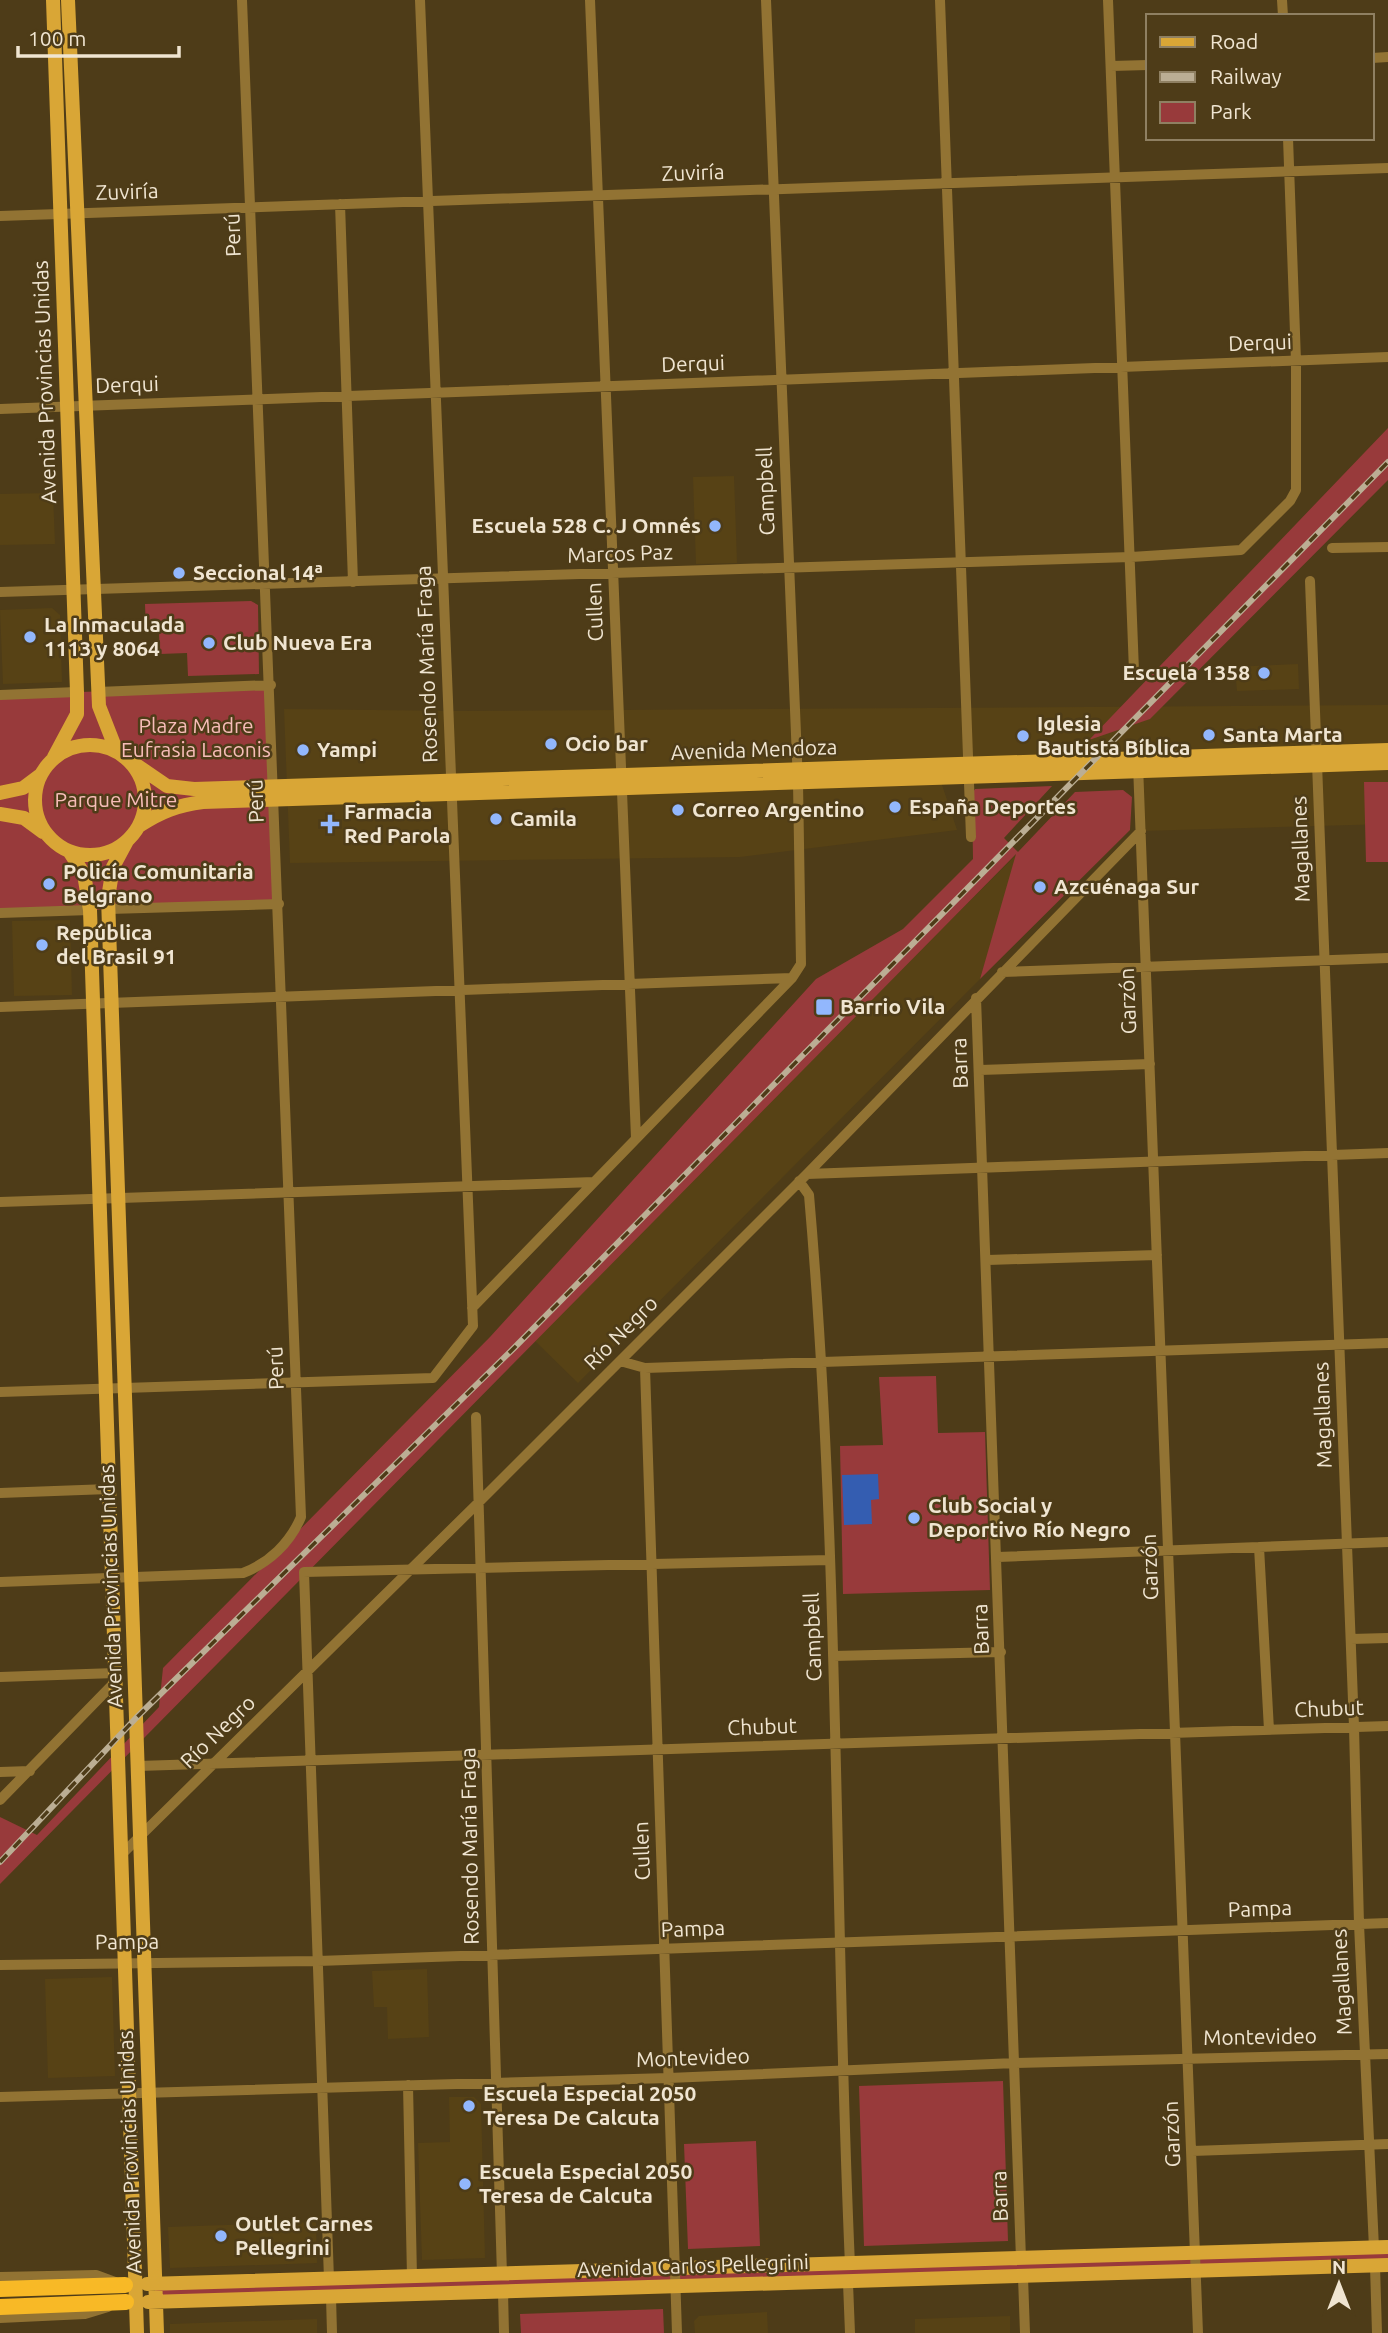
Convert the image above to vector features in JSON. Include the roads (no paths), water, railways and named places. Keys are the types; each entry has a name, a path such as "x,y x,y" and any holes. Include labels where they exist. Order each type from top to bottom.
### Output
{"highway":[{"path":"0,2290 130,2285"},
{"path":"0,2307 131,2302"}],"main road":[{"name":"Avenida Provincias Unidas","path":"53,0 77,692 77,714 54,757"},
{"name":"Avenida Provincias Unidas","path":"68,0 98,692 108,734 123,756"},
{"path":"0,793 23,788 39,776 54,757 68,748 85,744 123,756 140,775 145,791 145,809 139,826 127,841 99,854 69,851 24,818 0,814"},
{"name":"Avenida Mendoza","path":"1317,759 1388,750"},
{"name":"Avenida Mendoza","path":"123,756 167,786 275,793 1317,759 1388,763"},
{"path":"39,776 34,807 47,835"},
{"name":"Avenida Mendoza","path":"139,826 158,813 180,805 275,793"},
{"name":"Avenida Provincias Unidas","path":"127,841 113,867 109,909 157,2333"},
{"name":"Avenida Provincias Unidas","path":"69,851 84,874 90,910 129,2092 130,2285 137,2333"},
{"name":"Avenida Carlos Pellegrini","path":"130,2285 1381,2248"},
{"name":"Avenida Carlos Pellegrini","path":"131,2302 848,2283 1381,2265"}],"street":[{"name":"Perú","path":"131,1577 243,1573 262,1566 294,1534 301,1517 271,685 242,0"},
{"name":"Rosendo María Fraga","path":"296,1382 433,1378 473,1326 420,0"},
{"name":"Cullen","path":"590,0 636,1138"},
{"name":"Campbell","path":"766,0 798,776 801,964 792,978"},
{"path":"940,0 971,837"},
{"path":"1108,0 1134,671"},
{"path":"1111,66 1146,65"},
{"path":"1288,140 1296,361"},
{"name":"Zuviría","path":"0,216 1388,168"},
{"path":"340,204 352,582"},
{"name":"Derqui","path":"0,409 1388,357"},
{"name":"Marcos Paz","path":"0,592 1131,557 1241,550 1295,496 1296,361"},
{"path":"1332,548 1388,547"},
{"name":"Magallanes","path":"1310,581 1351,1639 1359,1924 1370,2145 1381,2248"},
{"path":"98,692 271,685"},
{"path":"0,695 77,692"},
{"name":"Garzón","path":"1138,765 1156,1161 1157,1255 1198,2333"},
{"name":"Río Negro","path":"121,1855 479,1503 1141,831"},
{"path":"109,909 279,904"},
{"path":"0,913 90,910"},
{"path":"1002,972 1388,958"},
{"path":"0,1007 792,978"},
{"path":"472,1308 792,978"},
{"name":"Barra","path":"976,998 988,1260 1021,2259"},
{"path":"980,1070 1150,1064"},
{"path":"803,1177 983,1167 1388,1153"},
{"name":"Campbell","path":"803,1177 809,1195 824,1362 836,1744 841,2072 850,2264"},
{"path":"0,1202 594,1182"},
{"path":"988,1260 1157,1255"},
{"path":"620,1361 645,1368 1388,1343"},
{"name":"Cullen","path":"645,1368 677,2333"},
{"path":"0,1392 296,1382"},
{"name":"Rosendo María Fraga","path":"476,1417 502,2274"},
{"path":"0,1493 109,1489"},
{"path":"998,1557 1388,1542"},
{"path":"1259,1547 1269,1730"},
{"path":"329,2279 304,1572 830,1560"},
{"path":"0,1582 131,1577"},
{"path":"1351,1639 1388,1637"},
{"path":"833,1656 1001,1653"},
{"path":"0,1677 115,1678"},
{"path":"0,1800 115,1678"},
{"name":"Chubut","path":"138,1766 1388,1726"},
{"path":"0,1772 30,1771"},
{"name":"Pampa","path":"0,1965 144,1961 318,1961 1388,1923"},
{"name":"Montevideo","path":"0,2097 669,2078 1015,2063 1388,2054"},
{"path":"408,2085 412,2277"},
{"path":"1192,2151 1388,2144"},
{"path":"1377,2333 1381,2265"},
{"name":"Avenida Carlos Pellegrini","path":"0,2277 96,2275 130,2285"},
{"path":"1023,2277 1026,2333"},
{"path":"848,2283 850,2333"},
{"path":"503,2292 504,2333"},
{"path":"331,2297 332,2333"},
{"name":"Avenida Carlos Pellegrini","path":"0,2318 85,2314 131,2302"}],"water":[{"path":"878,1474 879,1499 871,1500 872,1524 844,1525 842,1475"}],"railway":[{"path":"0,1862 136,1718 514,1348 1388,462"}],"place":[{"name":"Escuela 528 C. J Omnés","path":"715,526"},
{"name":"Seccional 14ª","path":"179,573"},
{"name":"La Inmaculada 1113 y 8064","path":"30,637"},
{"name":"Club Nueva Era","path":"209,643"},
{"name":"Escuela 1358","path":"1264,673"},
{"name":"Santa Marta","path":"1209,735"},
{"name":"Iglesia Bautista Bíblica","path":"1023,736"},
{"name":"Ocio bar","path":"551,744"},
{"name":"Yampi","path":"303,750"},
{"name":"España Deportes","path":"895,807"},
{"name":"Correo Argentino","path":"678,810"},
{"name":"Camila","path":"496,819"},
{"name":"Farmacia Red Parola","path":"330,824"},
{"name":"Policía Comunitaria Belgrano","path":"49,884"},
{"name":"Azcuénaga Sur","path":"1040,887"},
{"name":"República del Brasil 91","path":"42,945"},
{"name":"Barrio Vila","path":"824,1007"},
{"name":"Club Social y Deportivo Río Negro","path":"914,1518"},
{"name":"Escuela Especial 2050 Teresa De Calcuta","path":"469,2106"},
{"name":"Escuela Especial 2050 Teresa de Calcuta","path":"465,2184"},
{"name":"Outlet Carnes Pellegrini","path":"221,2236"}],"park label":[{"name":"Plaza Madre Eufrasia Laconis","path":"196,738"},
{"name":"Parque Mitre","path":"116,800"}]}
